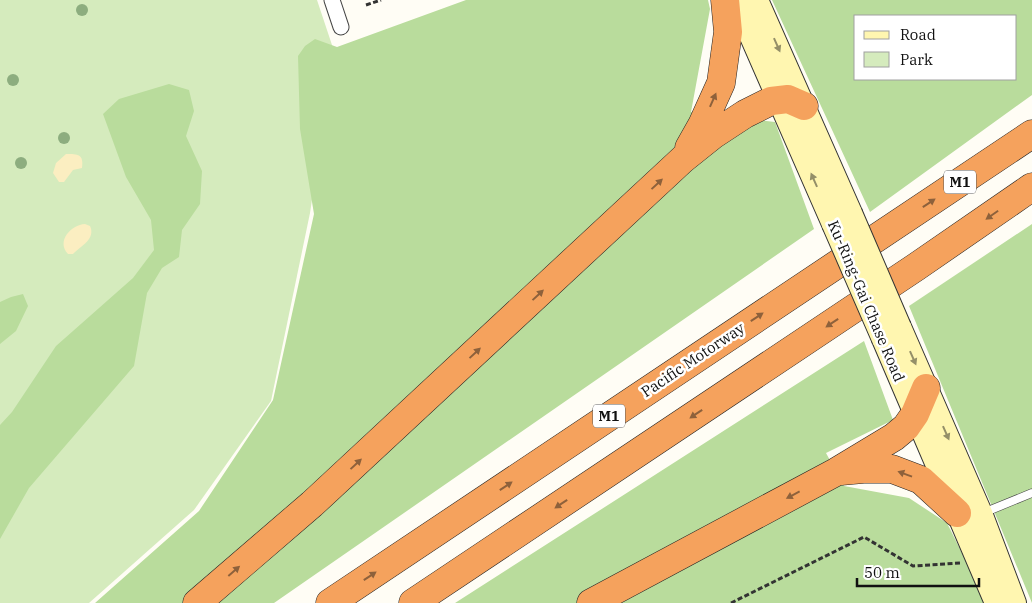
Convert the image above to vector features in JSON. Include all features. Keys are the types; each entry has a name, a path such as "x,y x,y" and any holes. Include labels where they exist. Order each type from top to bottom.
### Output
{"highway":[{"path":"683,158 702,125 721,82 728,32 725,0"},
{"path":"197,603 312,504 683,158 745,114 771,101 788,99 804,106"},
{"name":"Pacific Motorway","path":"330,603 1032,134"},
{"path":"413,603 916,267 1032,187"},
{"path":"591,603 836,472 894,437 906,427 915,414 926,388"},
{"path":"836,472 863,469 892,469 921,480 968,517"}],"main road":[{"name":"Ku-Ring-Gai Chase Road","path":"735,0 778,99 842,219"},
{"name":"Ku-Ring-Gai Chase Road","path":"757,0 804,106 842,219 891,333 915,414 1015,603"},
{"name":"Ku-Ring-Gai Chase Road","path":"891,333 926,388 968,517 976,557 996,603"}],"street":[{"path":"332,0 342,27"}],"lane":[{"path":"968,517 1032,493"}],"path":[{"path":"366,5 381,0"},
{"path":"731,603 864,538 913,566 966,563 976,557"}],"green space":[{"path":"0,0 317,0 334,51 310,213 271,401 194,510 89,603 0,603"},
{"path":"466,0 708,0 710,9 691,112 775,122 814,229 274,603 95,603 199,511 273,400 314,214 300,129 298,56 305,46 315,39 337,47"},
{"path":"772,0 1032,0 1032,95 870,212"},
{"path":"169,84 189,90 194,111 186,136 202,171 200,204 182,230 179,257 162,268 147,293 134,366 29,488 0,539 0,425 12,412 56,346 133,278 154,250 151,220 126,177 103,114 119,99"},
{"path":"1032,224 1032,603 909,306"},
{"path":"23,294 28,306 16,331 0,344 0,302"},
{"path":"864,341 893,420 826,453 844,486 909,498 947,523 987,603 455,603"}],"sand":[{"path":"66,154 74,154 81,157 82,168 73,170 64,182 59,182 53,173 56,163"},
{"path":"85,224 90,226 91,235 73,254 68,254 65,249 64,239 75,227"}]}
